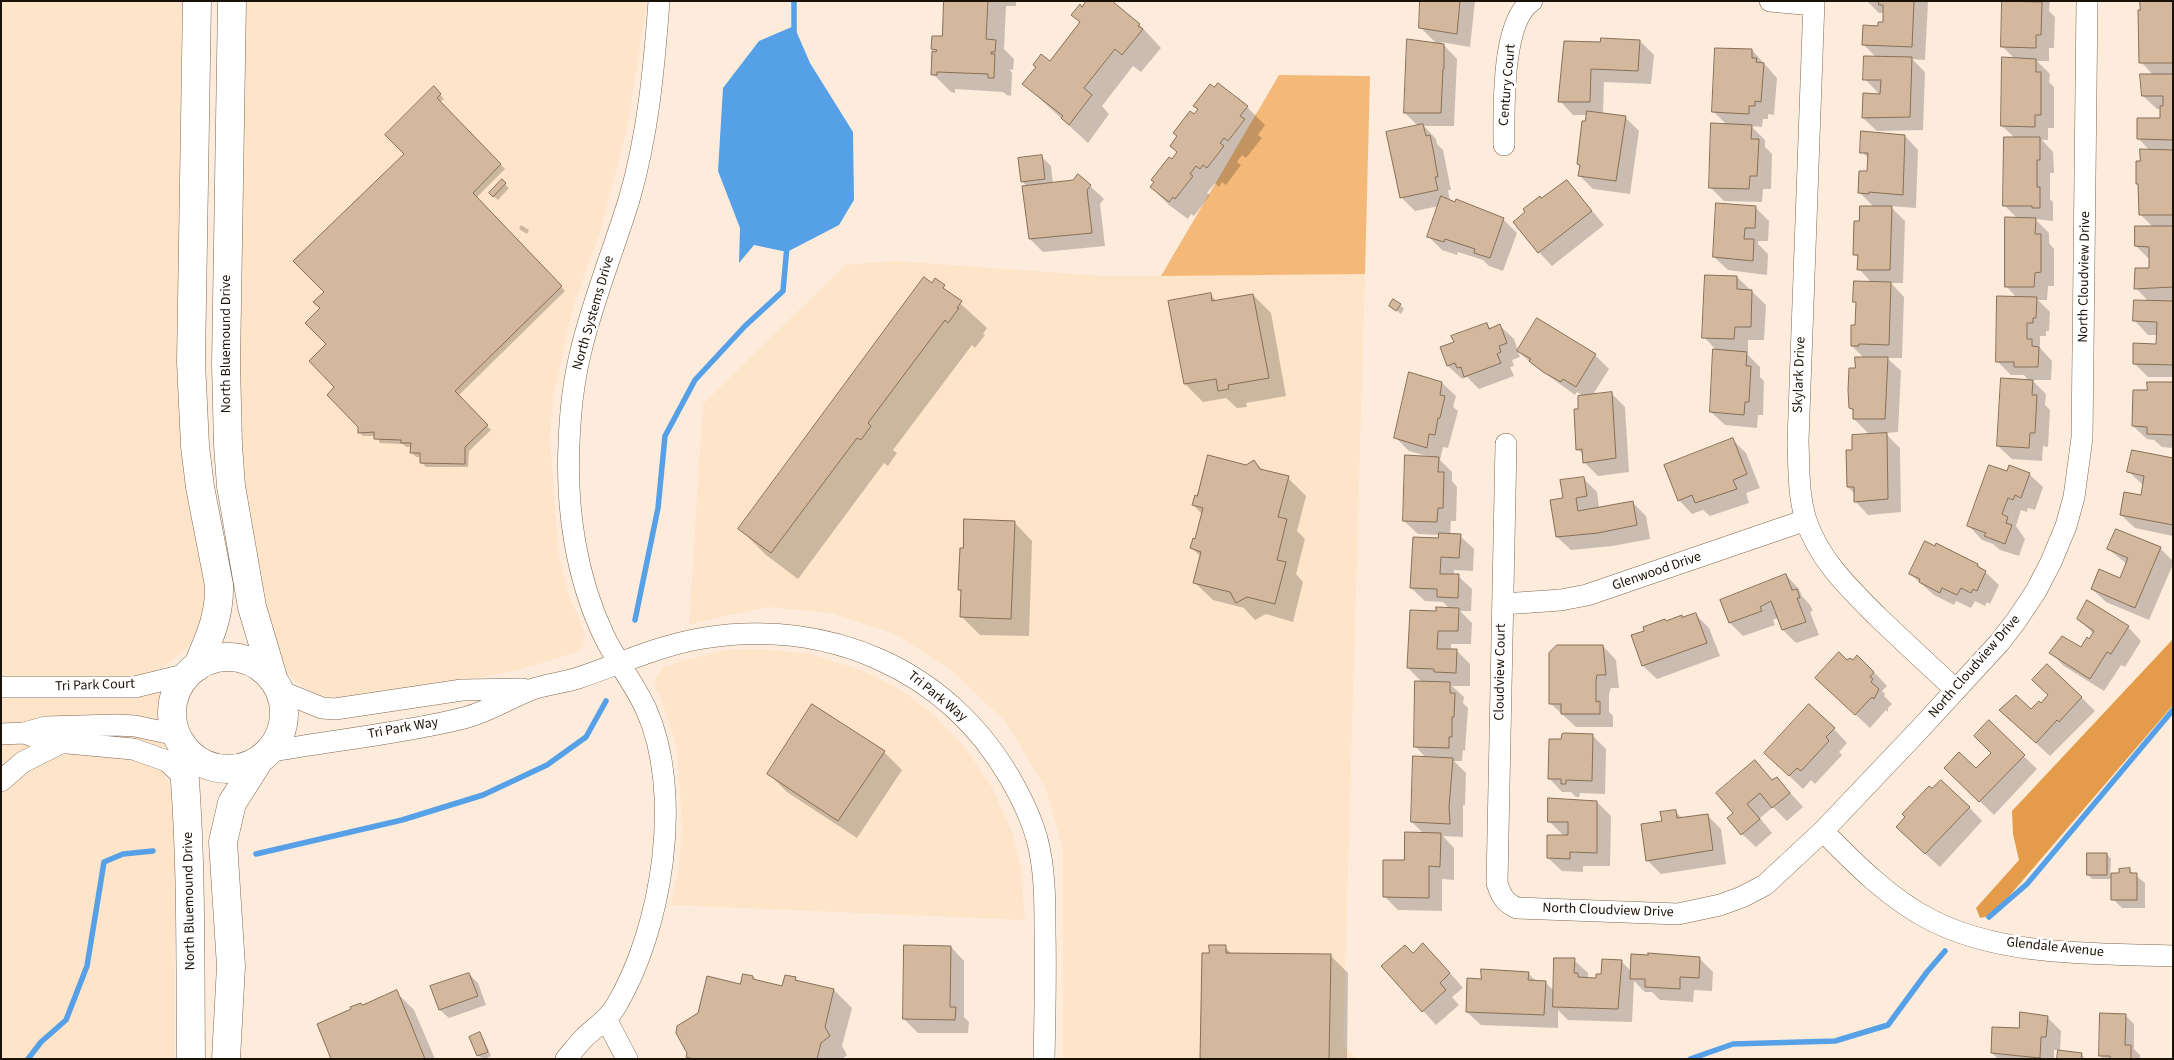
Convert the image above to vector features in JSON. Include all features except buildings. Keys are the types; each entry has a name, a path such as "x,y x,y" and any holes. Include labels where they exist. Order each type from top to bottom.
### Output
{"main road":[{"path":"197,1 191,362 194,446 219,585 219,600 218,613 212,631 192,671 179,688 172,714 180,740 198,760 218,768 240,767 264,755"},
{"name":"North Bluemound Drive","path":"232,1 226,372 228,445 231,486 252,607 277,686"},
{"path":"192,671 216,659 238,658 258,666 277,686 284,707 283,723 275,743 264,755 232,803 223,842 231,966 226,1059"},
{"name":"North Bluemound Drive","path":"180,740 186,779 190,863 191,1059"}],"street":[{"name":"North Systems Drive","path":"566,1059 586,1036 606,1020 616,1007 643,946 660,881 665,824 664,791 654,729 646,708 605,636 589,598 580,566 571,508 569,445 574,383 579,356 596,297 629,199 645,134 652,91 659,1"},
{"name":"Century Court","path":"1504,145 1504,102 1510,44 1514,27 1522,12 1532,1"},
{"path":"1770,1 1814,3"},
{"name":"Skylark Drive","path":"1814,3 1798,441 1802,501 1806,520 1815,542 1837,574 1916,654 1956,690"},
{"name":"North Cloudview Drive","path":"1504,899 1507,903 1517,908 1678,914 1697,911 1742,897 1765,885 1823,831 1956,690 1999,643 2036,591 2066,526 2074,498 2082,438 2088,3"},
{"name":"Cloudview Court","path":"1504,899 1497,883 1506,444"},
{"name":"Glenwood Drive","path":"1502,604 1561,600 1587,595 1806,520"},
{"name":"Tri Park Way","path":"264,755 403,731 467,717 533,689 578,678 620,662 704,638 752,634 797,636 837,644 888,662 919,680 943,698 980,733 995,752 1021,798 1037,838 1044,884 1046,951 1044,1059"},
{"name":"Tri Park Court","path":"1,688 135,687 192,671"},
{"name":"Tri Park Way","path":"277,686 322,708 335,709 462,690 533,689"},
{"path":"1,734 24,733 46,727 115,725 135,726 180,740"},
{"path":"24,733 46,741 133,748 167,761 186,779"},
{"path":"1,782 23,762 63,742"},
{"name":"Glendale Avenue","path":"1823,831 1890,893 1930,920 1957,931 2022,948 2062,952 2173,956"},
{"path":"606,1020 627,1059"}],"shaded area":[{"path":"1,1 182,1 177,366 184,474 207,593 199,626 187,648 162,668 165,777 175,794 175,1059 1,1059"},
{"path":"243,1 647,1 627,129 600,232 572,310 553,399 550,439 558,551 569,595 585,635 583,647 574,653 515,671 431,686 341,698 316,694 297,683 287,671 266,614 244,491 238,416"},
{"path":"1279,75 1370,76 1365,274 1161,276"},
{"path":"896,261 1104,276 1365,274 1343,1044 1357,1059 1063,1059 1063,848 1045,787 1006,722 951,670 895,634 831,613 768,607 689,624 703,404 845,265"},
{"path":"2173,639 2173,705 1993,915 1980,918 1976,908 2019,860 2013,834 2012,811"},
{"path":"762,649 811,654 864,671 901,690 933,714 964,746 993,789 1011,830 1021,867 1025,920 671,905 679,867 682,831 680,787 676,744 655,686 656,677 664,667 689,659 727,650"}],"water":[{"path":"794,26 810,63 853,132 854,200 839,225 787,252 754,245 739,263 740,228 718,171 723,88 759,41"}],"waterway":[{"path":"794,1 794,34"},
{"path":"635,620 658,508 665,436 695,380 745,326 783,291 787,246"},
{"path":"256,854 402,820 483,795 547,765 586,737 606,701"},
{"path":"1989,917 2027,884 2173,710"},
{"path":"28,1059 41,1042 66,1020 87,966 104,862 123,854 153,851"},
{"path":"1690,1059 1733,1044 1835,1041 1888,1025 1945,951"}]}
